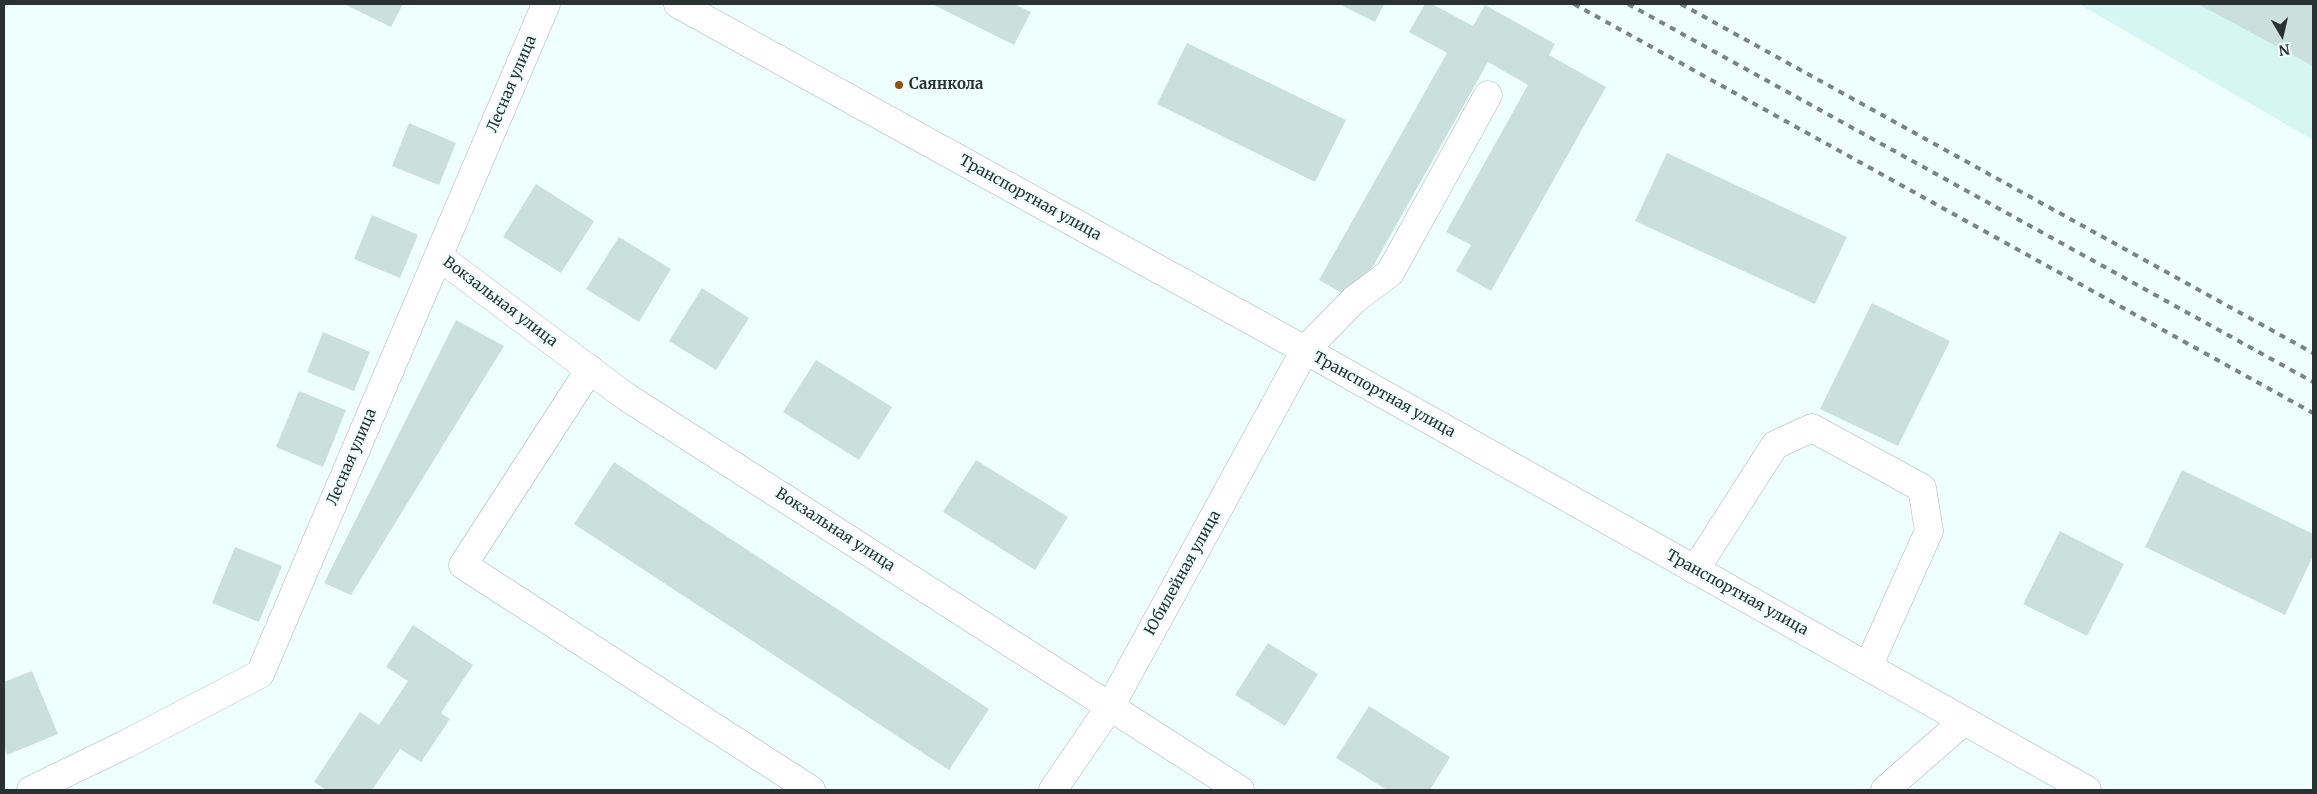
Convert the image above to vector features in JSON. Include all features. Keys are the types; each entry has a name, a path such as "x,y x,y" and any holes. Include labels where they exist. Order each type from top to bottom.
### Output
{"street":[{"name":"Лесная улица","path":"31,790 126,744 260,674 546,4"},
{"name":"Транспортная улица","path":"678,4 1305,350 2087,790"},
{"name":"Юбилейная улица","path":"1053,790 1111,705 1305,350 1354,300 1390,273 1488,95"},
{"name":"Вокзальная улица","path":"438,256 625,396 1111,705 1240,790"},
{"path":"590,369 463,565 811,790"},
{"path":"1696,570 1775,445 1812,428 1922,488 1929,531 1868,667"},
{"path":"1885,790 1964,721"}],"shaded area":[{"path":"2079,4 2313,4 2313,140"}],"building":[{"path":"344,4 403,4 391,27"},
{"path":"932,4 1014,4 1031,12 1014,45"},
{"path":"1339,4 1384,4 1375,22"},
{"path":"1425,4 1432,4 1473,26 1485,5 1555,44 1549,55 1606,87 1491,291 1456,271 1471,245 1446,232 1528,85 1488,62 1354,300 1319,280 1447,53 1409,32"},
{"path":"2198,4 2313,4 2313,66"},
{"path":"1187,43 1346,120 1315,182 1157,104"},
{"path":"409,123 456,143 439,185 392,166"},
{"path":"1667,153 1847,237 1815,304 1635,221"},
{"path":"536,184 594,221 561,273 503,237"},
{"path":"372,215 418,235 400,278 354,259"},
{"path":"619,237 671,269 639,322 586,289"},
{"path":"702,288 749,318 716,370 669,341"},
{"path":"1872,303 1950,341 1898,446 1820,409"},
{"path":"456,320 504,346 351,595 324,583"},
{"path":"323,332 370,352 354,391 307,372"},
{"path":"816,360 892,407 859,460 783,412"},
{"path":"299,391 346,410 323,467 276,447"},
{"path":"976,460 1068,517 1035,570 943,512"},
{"path":"614,462 989,709 949,770 574,524"},
{"path":"2182,470 2313,534 2313,556 2285,615 2145,547"},
{"path":"2060,531 2124,564 2087,636 2023,604"},
{"path":"235,547 282,566 259,622 212,603"},
{"path":"413,625 473,665 441,713 450,719 421,762 400,749 372,790 326,790 314,782 360,712 379,725 408,681 386,667"},
{"path":"1268,643 1318,674 1285,726 1235,695"},
{"path":"32,671 58,734 7,755 4,748 4,682"},
{"path":"1369,706 1450,757 1430,790 1387,790 1336,758"}],"railway":[{"path":"1574,4 2313,413"},
{"path":"1628,4 2313,382"},
{"path":"1681,4 2313,353"}],"place":[{"name":"Саянкола","path":"899,85"}]}
